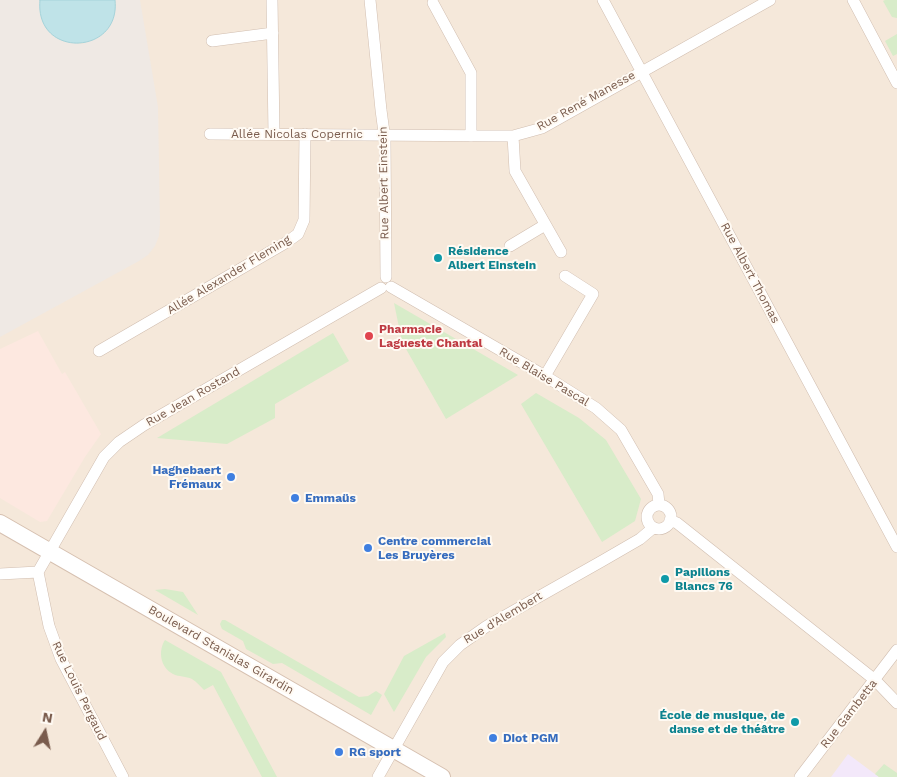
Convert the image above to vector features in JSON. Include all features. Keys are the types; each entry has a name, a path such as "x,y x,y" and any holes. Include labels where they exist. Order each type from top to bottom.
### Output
{"main road":[{"name":"Boulevard Stanislas Girardin","path":"0,523 442,777"}],"street":[{"path":"272,0 274,134"},
{"name":"Rue Albert Einstein","path":"370,0 384,134 386,284"},
{"name":"Rue Albert Thomas","path":"603,0 897,547"},
{"name":"Rue René Manesse","path":"384,134 513,136 542,128 770,0"},
{"path":"853,0 897,83"},
{"path":"433,4 471,73 471,136"},
{"path":"212,41 273,33"},
{"name":"Allée Nicolas Copernic","path":"210,134 384,134"},
{"name":"Allée Alexander Fleming","path":"99,351 298,234 304,220 305,134"},
{"path":"513,136 515,171 562,252"},
{"path":"510,246 545,225"},
{"path":"545,376 593,294 565,276"},
{"name":"Rue Blaise Pascal","path":"386,284 545,376 596,408 620,430 658,494 659,504"},
{"name":"Rue Jean Rostand","path":"38,572 104,457 131,432 386,284"},
{"path":"659,504 669,510 670,520 665,527 653,528 647,522 647,514 651,507 659,504"},
{"path":"670,520 677,523 875,680 897,703"},
{"name":"Rue d'Alembert","path":"378,777 444,662 460,645 487,626 602,561 653,528"},
{"path":"0,574 38,572"},
{"name":"Rue Louis Pergaud","path":"38,572 48,626 62,659 123,777"},
{"name":"Rue Gambetta","path":"800,777 897,650"}],"shaded area":[{"path":"0,0 897,0 897,777 0,777"},
{"path":"0,0 40,0 46,27 57,38 65,42 82,44 101,35 108,27 116,5 115,0 140,0 158,107 160,224 159,236 155,246 148,255 0,337"},
{"path":"38,331 62,374 65,372 101,434 47,521 40,522 0,498 0,349"},
{"path":"848,754 879,777 831,777"}],"green space":[{"path":"897,0 897,18 892,17 883,1"},
{"path":"897,34 897,54 893,56 885,41"},
{"path":"394,303 518,375 446,419 402,342"},
{"path":"333,333 349,361 275,404 275,418 227,444 157,438"},
{"path":"536,393 579,418 606,440 641,499 635,521 602,542 521,404"},
{"path":"165,589 183,592 198,615 155,590"},
{"path":"222,620 359,697 368,696 376,691 382,695 371,715 282,663 273,664 246,649 243,641 222,629 220,624"},
{"path":"445,633 446,637 426,657 394,712 384,694 404,656"},
{"path":"165,640 221,672 277,777 262,777 213,685 204,690 192,679 173,674 165,667 161,649"},
{"path":"884,764 897,773 897,777 879,777 875,774"}],"water":[{"path":"40,0 115,0 113,18 105,32 92,40 78,43 63,41 50,33 42,19"}],"place":[{"name":"Résidence Albert Einstein","path":"438,258"},
{"name":"Pharmacie Lagueste Chantal","path":"369,336"},
{"name":"Haghebaert Frémaux","path":"231,477"},
{"name":"Emmaüs","path":"295,498"},
{"name":"Centre commercial Les Bruyères","path":"368,548"},
{"name":"Papillons Blancs 76","path":"665,579"},
{"name":"École de musique, de danse et de théâtre","path":"795,722"},
{"name":"Diot PGM","path":"493,738"},
{"name":"RG sport","path":"339,752"}]}
